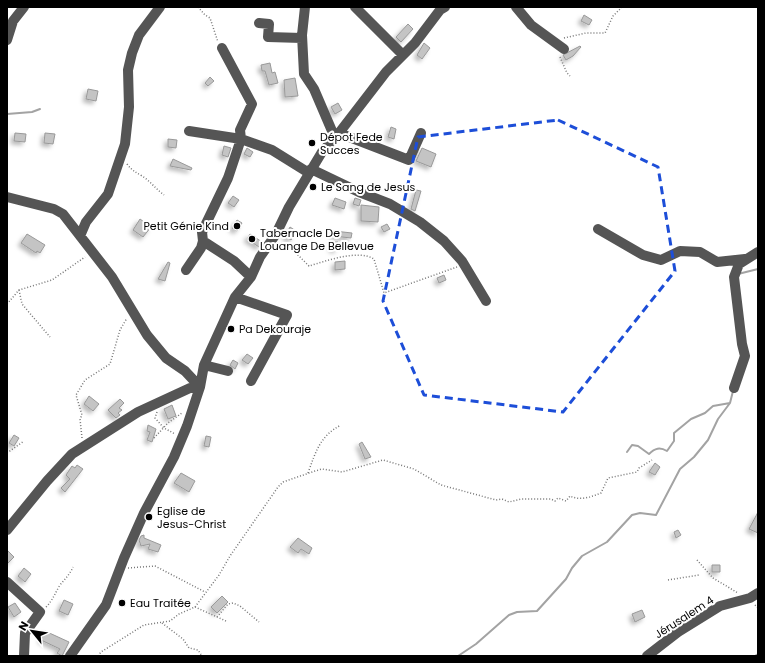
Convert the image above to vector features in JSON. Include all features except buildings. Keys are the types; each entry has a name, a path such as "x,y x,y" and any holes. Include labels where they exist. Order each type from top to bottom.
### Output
{"street":[{"path":"7,40 13,21 24,7"},
{"path":"80,236 86,222 108,194 123,151 129,107 129,64 139,35 160,7"},
{"path":"305,7 302,38 304,74 314,89 337,135 409,160 421,133"},
{"path":"355,7 403,55"},
{"path":"70,656 106,605 144,513 182,438 200,387 204,365 235,297 251,277 260,257 272,240 322,152 386,72 426,30 440,10 445,7"},
{"path":"516,7 531,25 562,44"},
{"path":"259,23 269,24 268,37 302,38"},
{"path":"186,270 201,248 203,241 202,232 228,178 241,139 240,130 252,104 222,48"},
{"path":"189,131 241,139 272,150 310,171 390,204 420,222 444,240 462,261 486,301"},
{"path":"7,197 54,209 63,214 96,254 147,335 166,358 185,371 200,387"},
{"path":"598,229 644,255 661,260 680,251 700,252 717,262 745,258 758,252"},
{"path":"203,241 234,261 251,277"},
{"path":"734,388 745,356 742,344 734,277 739,264 745,258"},
{"path":"235,297 287,315 251,380"},
{"path":"204,365 228,371"},
{"path":"7,530 47,481 72,454 138,412 190,388 200,387"},
{"path":"7,582 40,612 25,633 24,656"},
{"name":"Jérusalem 4","path":"647,656 678,632 720,606 744,600 758,593"}],"path":[{"path":"198,7 210,18 222,48"},
{"path":"570,76 567,73 559,55 562,44 573,35 586,33 606,33 613,16 622,7"},
{"path":"123,151 125,160 131,170 143,176 154,188 164,195"},
{"path":"272,240 288,246 309,266 342,256 368,255 374,259 384,293 458,267 462,261"},
{"path":"7,304 19,290 52,280 87,255 96,254"},
{"path":"19,290 22,304 50,338"},
{"path":"82,448 80,419 82,415 76,394 85,380 110,364 120,330 132,310"},
{"path":"160,401 155,418 164,428 182,438"},
{"path":"154,438 193,405"},
{"path":"308,473 322,441 329,431 341,425"},
{"path":"7,453 24,441"},
{"path":"98,656 101,652 144,626 162,623 195,608 220,575 230,556 278,487 283,482 308,473 322,469 342,472 383,460 388,460 414,469 441,485 496,500 502,499 509,502 521,499 551,499 555,501 558,498 566,500 570,496 578,499 589,498 601,493 608,478 637,472 639,468 652,460"},
{"path":"697,560 713,578 739,593 744,600"},
{"path":"119,571 129,568 155,566 206,592"},
{"path":"40,612 52,601 60,586 68,578 73,567"},
{"path":"668,580 699,574"},
{"path":"217,617 228,604 233,603 240,606 259,622"},
{"path":"195,608 226,621"},
{"path":"162,623 183,639 189,648 198,650 202,656"},
{"path":"752,656 758,654"}],"highlighted area":[{"path":"558,120 658,167 675,271 563,412 424,395 383,301 418,137"}],"waterway":[{"path":"7,114 32,112 40,109"},
{"path":"738,274 758,269"},
{"path":"458,656 476,644 509,615 517,612 537,611 566,579 572,568 582,556 607,542 632,515 640,513 656,515 680,469 694,457 708,440 718,419 730,403 733,391"},
{"path":"627,452 632,445 638,446 649,454 653,450 658,449 667,451 674,441 674,433 691,419 705,413 713,406 730,403"}],"place":[{"name":"Dépot Fede Succes","path":"312,143"},
{"name":"Le Sang de Jesus","path":"313,187"},
{"name":"Petit Génie Kind","path":"237,226"},
{"name":"Tabernacle De Louange De Bellevue","path":"252,239"},
{"name":"Pa Dekouraje","path":"231,329"},
{"name":"Eglise de Jesus-Christ","path":"149,517"},
{"name":"Eau Traitée","path":"122,603"}]}
